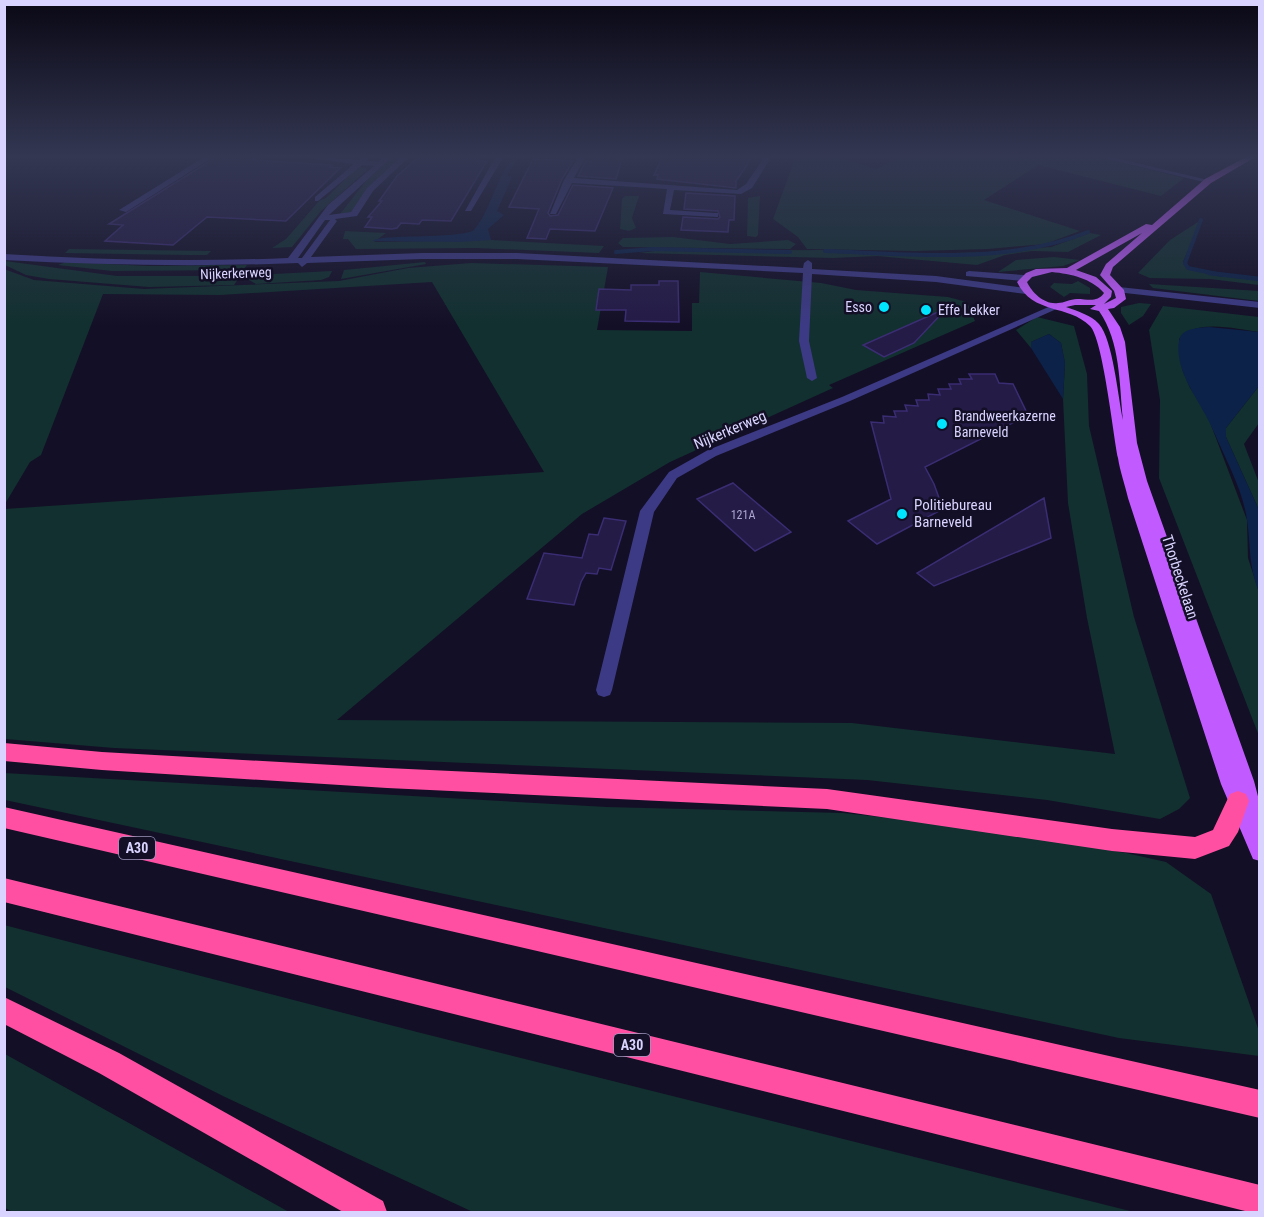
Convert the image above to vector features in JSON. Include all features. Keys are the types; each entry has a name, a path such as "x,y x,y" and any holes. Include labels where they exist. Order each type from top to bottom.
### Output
{"highway":[{"path":"4,752 102,761 387,778 827,799 1112,840 1195,848 1221,838 1230,824 1238,801"},
{"name":"A30","path":"4,817 1260,1104"},
{"name":"A30","path":"4,890 1260,1200"},
{"path":"4,1010 109,1063 372,1212"}],"main road":[{"path":"1115,291 1105,275 1109,266 1170,213"},
{"path":"1068,271 1160,221"},
{"path":"1027,286 1045,275 1079,274 1104,257 1106,252"},
{"path":"1027,286 1031,273 1046,270 1068,271 1115,291"},
{"path":"1027,286 1038,300 1060,306 1104,306"},
{"path":"1027,286 1060,306"},
{"path":"1104,306 1115,291"},
{"path":"1104,306 1108,297 1115,291"},
{"name":"Thorbeckelaan","path":"1060,306 1093,321 1105,343 1124,459 1135,498 1238,801 1260,852"},
{"name":"Thorbeckelaan","path":"1104,306 1120,342 1136,463 1245,781 1260,842"}],"street":[{"path":"328,213 291,261 295,271 306,260 338,213"},
{"path":"322,218 335,218 355,213"},
{"path":"679,213 715,215"},
{"name":"Nijkerkerweg","path":"4,257 177,264 468,256 808,267 1027,286"},
{"name":"Nijkerkerweg","path":"4,257 64,269 124,274 295,271 468,256"},
{"path":"808,267 804,340 812,378"},
{"name":"Nijkerkerweg","path":"808,267 971,283 1027,286"},
{"path":"1115,291 1260,305"},
{"path":"1115,291 1260,314"},
{"name":"Nijkerkerweg","path":"1011,326 1038,300"},
{"name":"Nijkerkerweg","path":"604,690 647,510 673,475 712,453 855,396 1060,306"}],"green space":[{"path":"309,213 320,213 292,247 272,248 286,239"},
{"path":"621,213 634,213 632,218 636,228 629,231 620,229"},
{"path":"748,213 759,213 758,235 756,237 747,236"},
{"path":"775,213 1024,213 1080,231 1045,244 988,249 915,251 807,249 798,237 773,219"},
{"path":"1201,220 1183,262 1186,268 1208,274 1259,280 1259,285 1210,279 1150,278 1138,273 1170,240"},
{"path":"345,231 386,233 374,242 491,240 604,246 599,253 476,248 356,249 348,239 343,239"},
{"path":"1090,233 1101,235 1068,252 1032,251 1005,255 977,265 877,256 833,258 639,253 823,250 916,254 988,252 1051,247"},
{"path":"673,237 730,244 788,240 796,244 790,249 623,247 618,243 623,238"},
{"path":"69,249 211,251 207,255 65,253"},
{"path":"1054,257 1080,260 1063,266 998,272 1016,260"},
{"path":"5,261 117,276 240,276 234,285 149,287 26,275 5,265"},
{"path":"66,262 148,266 247,265 243,270 112,271 58,265"},
{"path":"425,262 426,264 341,279 344,270"},
{"path":"471,263 608,267 597,330 692,331 692,303 699,303 700,272 821,283 856,290 948,297 967,302 975,321 829,385 833,388 670,462 582,514 337,720 852,723 1115,754 1087,618 1068,503 1063,399 1065,363 1061,343 1049,334 1031,342 1031,348 1016,330 1037,317 1074,326 1087,374 1089,426 1134,617 1190,798 1179,809 1160,819 1047,800 867,780 114,748 5,739 5,509 544,472 432,282 220,295 103,294 41,455 30,462 5,504 4,269 34,280 144,289 339,281 408,268"},
{"path":"332,271 329,277 321,280 256,284 249,280 252,275"},
{"path":"1078,281 1090,288 1090,294 1070,293 1064,297 1050,287 1054,283 1072,284"},
{"path":"1149,284 1259,291 1259,301 1153,288"},
{"path":"1139,303 1151,304 1143,316 1129,325 1121,313 1121,307"},
{"path":"1163,306 1259,317 1259,332 1217,326 1195,329 1179,339 1182,369 1190,388 1205,409 1247,520 1248,558 1259,592 1259,736 1159,478 1160,400 1149,330"},
{"path":"1259,386 1259,423 1244,444 1259,483 1259,510 1226,437 1226,428"},
{"path":"4,773 607,807 843,813 955,825 1126,853 1166,862 1211,894 1259,1031 1259,1056 1119,1038 5,800"},
{"path":"4,925 421,1033 1134,1212 473,1212 225,1097 5,987"},
{"path":"5,1054 289,1212 13,1212 5,1208"}],"water":[{"path":"485,213 504,215 488,229 491,240 372,241 473,231"},
{"path":"1209,327 1259,332 1259,386 1226,428 1226,437 1259,510 1259,592 1251,564 1247,520 1242,497 1181,365 1180,337 1186,331"},
{"path":"1049,334 1061,343 1065,363 1063,399 1031,348 1031,342"}],"building":[{"path":"127,213 294,213 286,221 207,217 173,245 105,241 123,225 109,224"},
{"path":"372,213 456,213 451,221 422,220 419,224 401,223 397,228 392,229 365,227 372,217 368,217"},
{"path":"537,213 548,213 550,216 559,213 603,213 595,231 550,229 546,239 527,238"},
{"path":"719,213 734,213 734,220 729,220 728,232 681,230 683,217 718,219"},
{"path":"659,281 678,281 679,322 625,321 626,310 596,310 599,289 631,290 631,285 659,285"},
{"path":"947,308 914,343 884,357 863,345"},
{"path":"969,374 995,374 999,383 1013,384 1028,415 925,467 943,509 877,544 848,521 891,499 871,422 884,423 883,416 896,417 894,411 907,411 905,405 918,406 916,400 929,400 928,394 940,395 938,389 951,389 949,384 961,384 959,379 972,379"},
{"path":"733,483 791,532 755,551 697,499"},
{"path":"1044,498 1051,538 934,586 917,573"},
{"path":"604,518 626,521 611,570 599,568 597,574 586,573 574,605 527,599 544,553 582,558 589,534 598,535"}],"waterway":[{"path":"1201,220 1185,263 1188,268 1217,274"},
{"path":"825,251 924,255 991,253 1057,242 1088,232"},
{"path":"616,252 652,249 790,252"},
{"path":"1209,273 1217,274"},
{"path":"1217,274 1260,279"},
{"path":"1217,274 1222,275"}],"place":[{"name":"Esso","path":"884,307"},
{"name":"Effe Lekker","path":"926,310"},
{"name":"Brandweerkazerne Barneveld","path":"942,424"},
{"name":"Politiebureau Barneveld","path":"902,514"}]}
